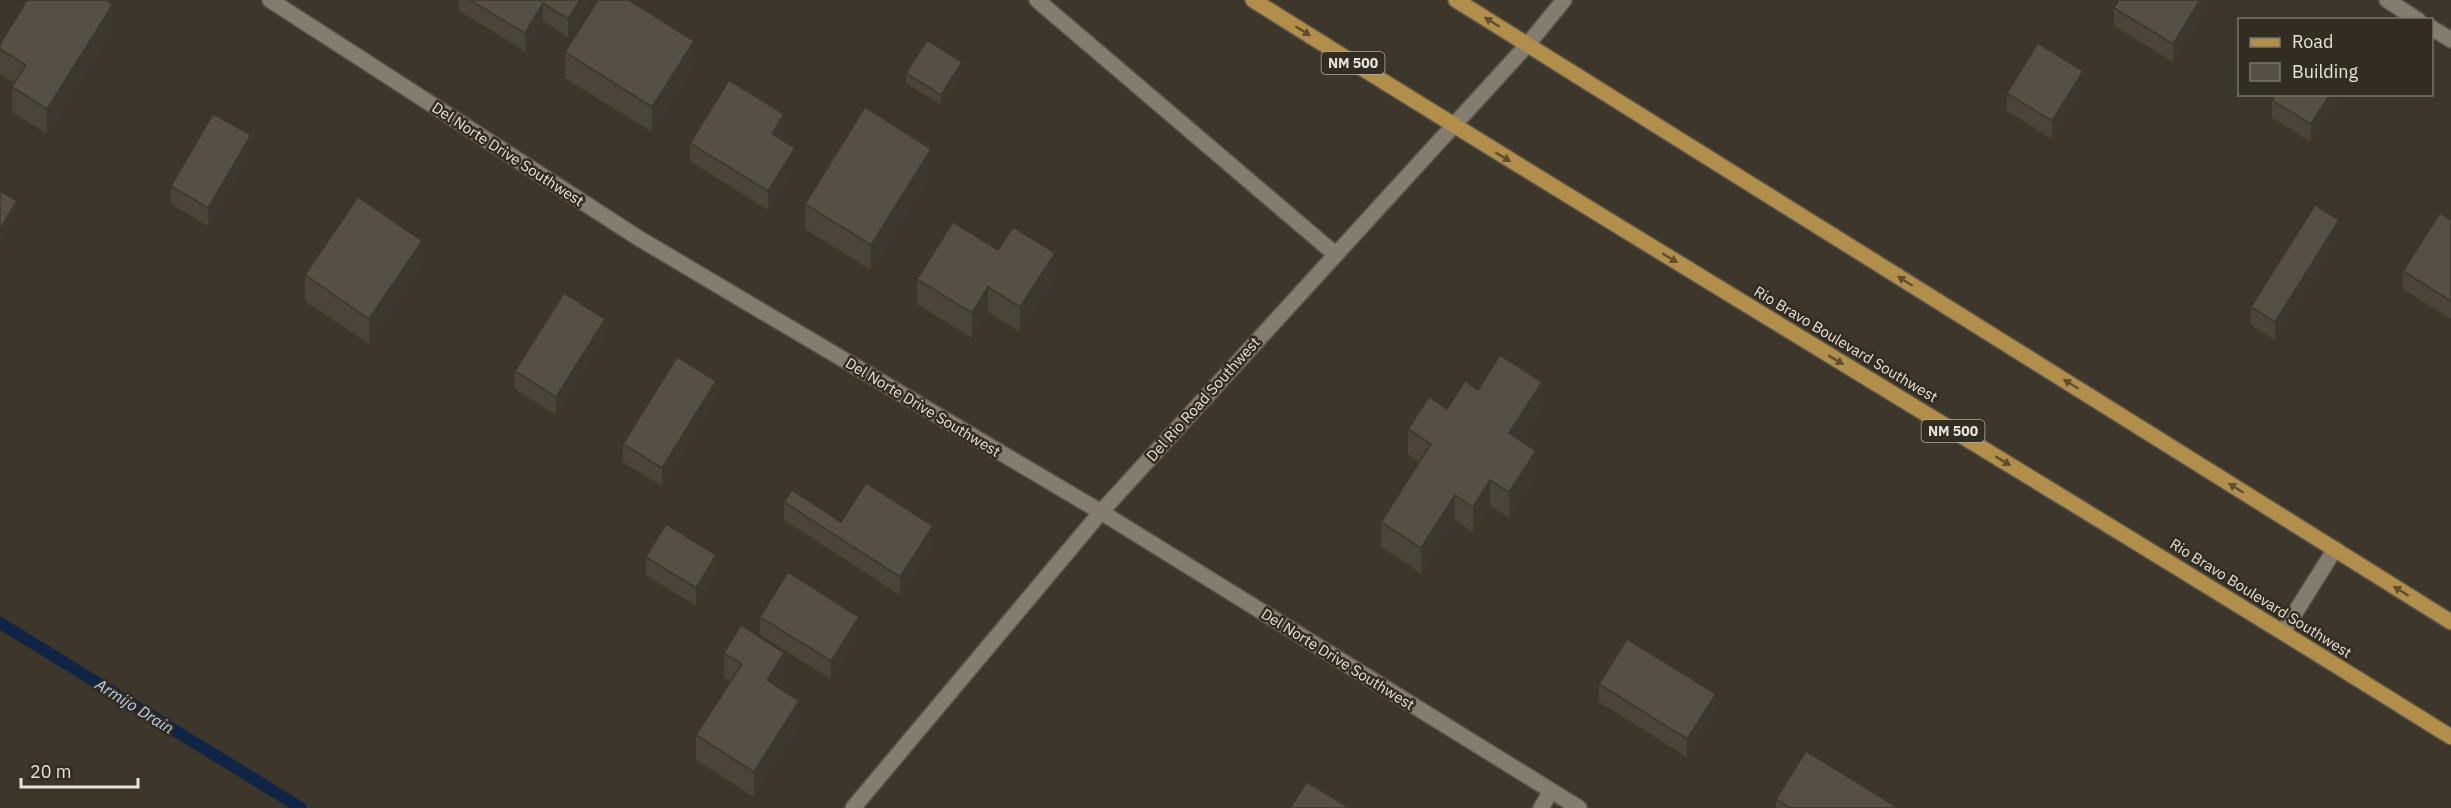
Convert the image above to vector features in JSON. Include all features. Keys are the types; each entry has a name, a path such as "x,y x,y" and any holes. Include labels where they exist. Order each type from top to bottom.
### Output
{"main road":[{"name":"Rio Bravo Boulevard Southwest","path":"1253,0 1453,126 2283,632 2451,737"},
{"path":"1456,0 2451,622"}],"street":[{"name":"Del Norte Drive Southwest","path":"270,0 640,239 1101,512 1579,808"},
{"path":"1037,0 1335,255"},
{"name":"Del Rio Road Southwest","path":"853,808 1101,512 1528,44 1564,0"},
{"path":"2386,0 2415,18"},
{"path":"2433,29 2451,40"},
{"path":"2283,632 2335,549"},
{"path":"1541,808 1551,791"}],"building":[{"path":"27,0 106,0 113,4 47,109 12,87 26,65 0,49 0,44"},
{"path":"470,0 580,0 568,19 543,3 525,33"},
{"path":"598,0 629,0 694,41 652,107 565,52"},
{"path":"2119,0 2200,0 2173,44 2114,8"},
{"path":"927,40 962,62 941,95 906,73"},
{"path":"2038,43 2083,71 2052,121 2007,93"},
{"path":"729,80 784,114 772,134 795,148 768,191 690,143"},
{"path":"2275,96 2329,96 2311,124 2272,100"},
{"path":"865,107 931,149 871,245 805,204"},
{"path":"213,114 251,135 208,208 171,186"},
{"path":"0,191 17,201 0,229"},
{"path":"358,197 422,241 369,319 305,275"},
{"path":"2315,205 2339,220 2275,322 2251,307"},
{"path":"2440,213 2451,220 2451,301 2403,271"},
{"path":"953,222 998,250 1013,227 1055,253 1020,307 988,287 972,313 917,279"},
{"path":"564,293 605,319 556,397 515,371"},
{"path":"1500,355 1542,382 1509,433 1536,451 1509,492 1490,480 1473,507 1455,495 1421,548 1381,522 1431,444 1408,429 1429,397 1447,409 1465,381 1478,390"},
{"path":"677,357 716,381 662,468 623,444"},
{"path":"866,483 933,526 900,577 784,502 792,490 841,522"},
{"path":"666,524 716,555 696,588 646,557"},
{"path":"788,572 859,617 831,661 760,617"},
{"path":"741,625 784,653 767,680 799,701 754,772 696,735 742,664 724,653"},
{"path":"1627,639 1716,694 1687,739 1599,684"},
{"path":"1806,751 1898,808 1790,808 1776,799"},
{"path":"1307,782 1349,808 1290,808"}],"waterway":[{"name":"Armijo Drain","path":"0,623 301,808"}]}
